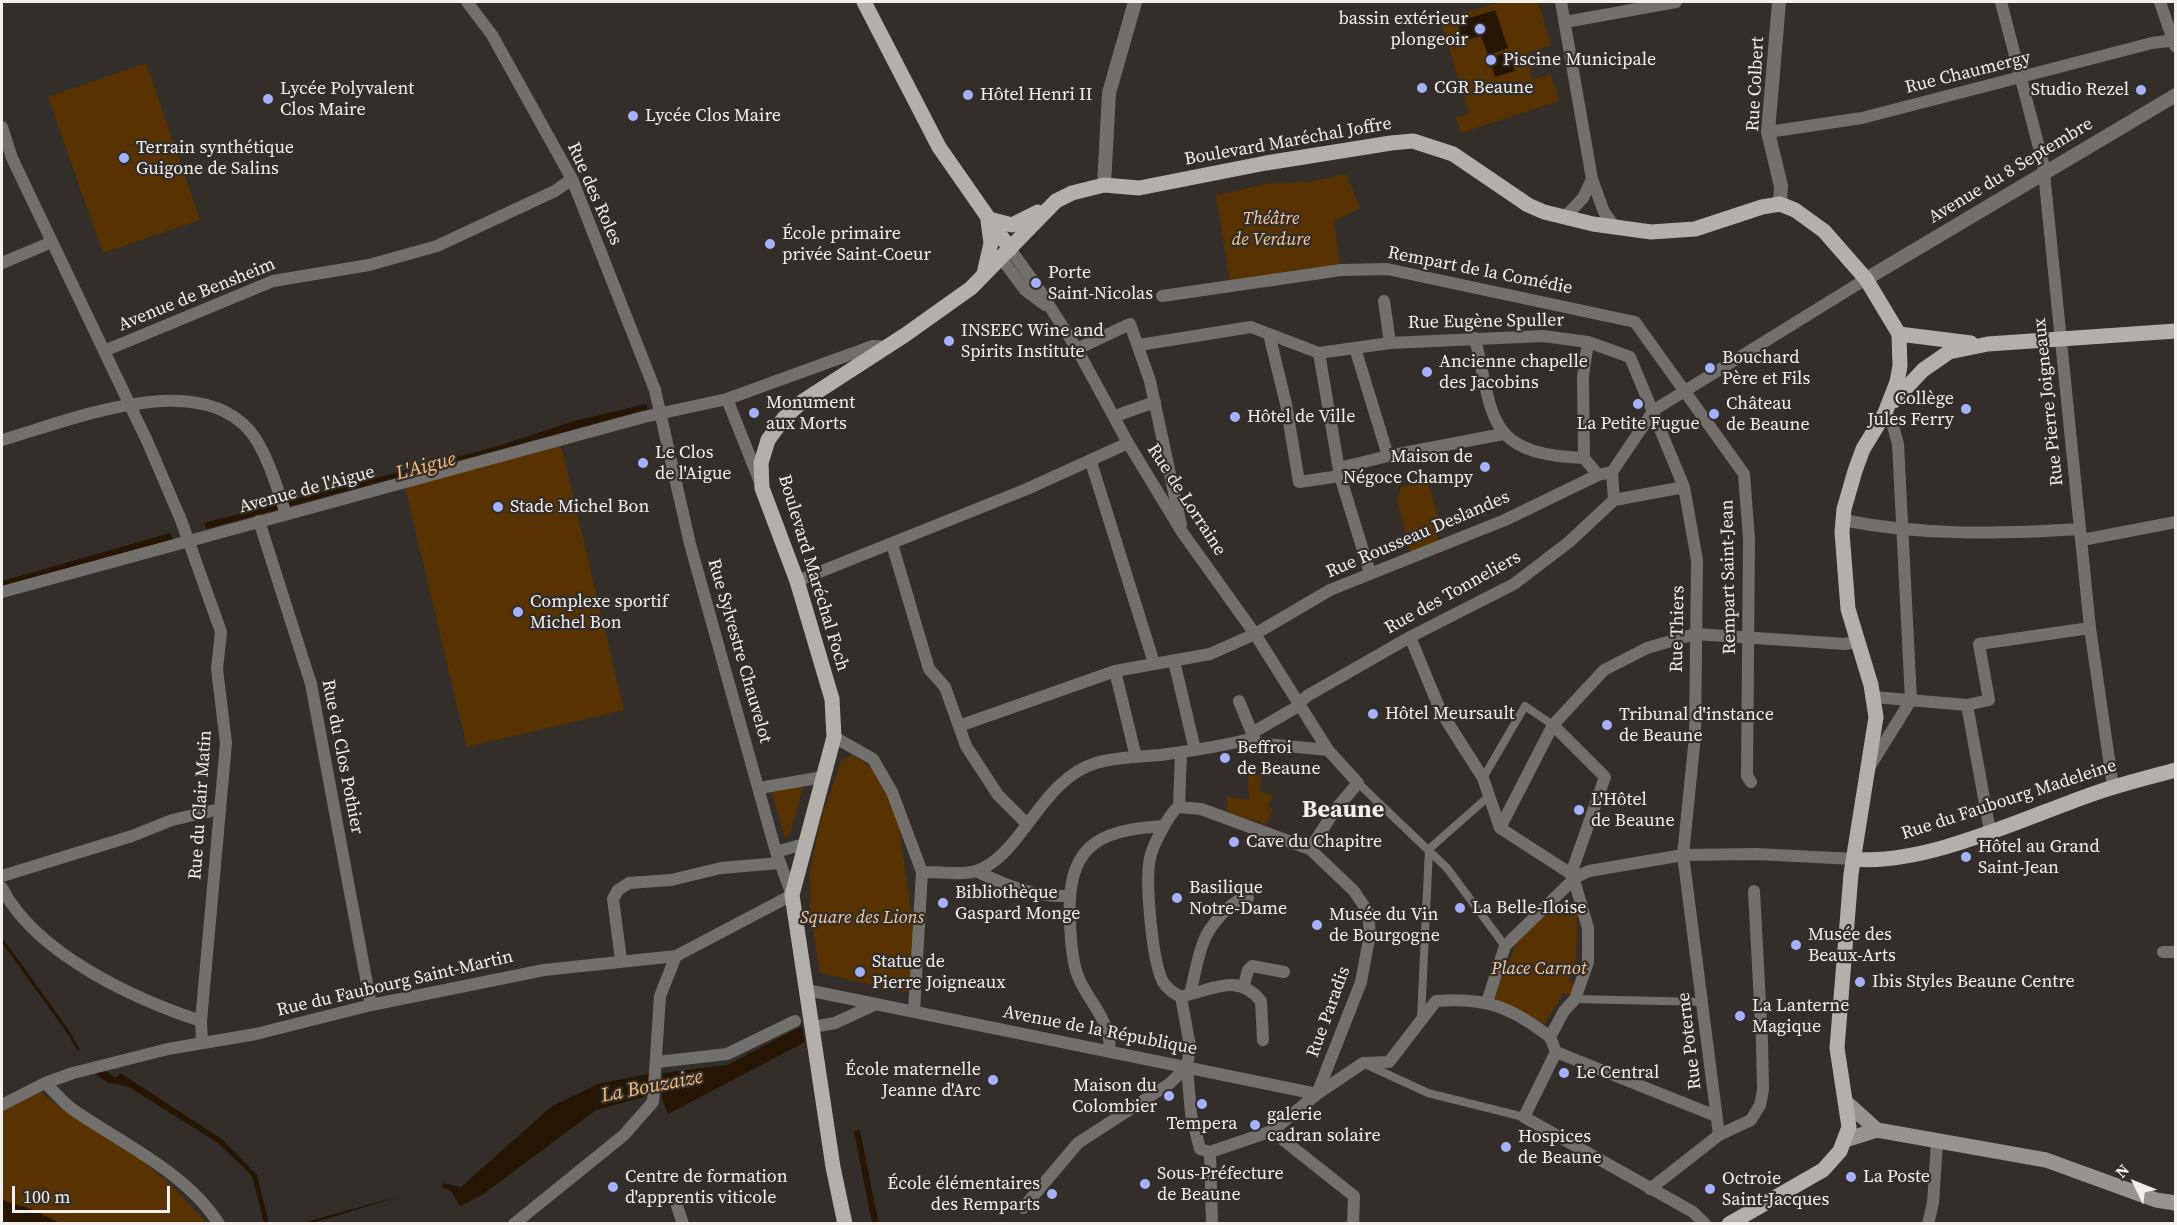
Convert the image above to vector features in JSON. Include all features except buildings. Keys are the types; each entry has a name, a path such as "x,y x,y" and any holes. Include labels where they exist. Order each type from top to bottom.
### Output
{"main road":[{"path":"864,2 939,147 988,219 1006,254"},
{"name":"Boulevard Maréchal Joffre","path":"1006,254 1056,201 1072,193 1104,185 1139,188 1391,142 1413,141 1453,154 1528,205 1564,218 1616,228 1651,232 1695,229 1762,207 1780,204"},
{"path":"988,219 1012,225 1056,201"},
{"path":"1729,1224 1823,1170 1840,1151 1849,1127 1837,1048 1854,859 1876,731 1874,697 1856,642 1843,571 1843,520 1863,449 1885,412 1897,382 1900,366 1899,334 1866,279 1824,231 1795,210 1780,204"},
{"path":"982,279 992,243 988,219"},
{"path":"992,243 1006,254"},
{"name":"Boulevard Maréchal Foch","path":"845,1224 833,1167 792,894 834,737 831,699 797,580 762,488 761,463 765,448 775,429 792,409 960,297 982,279 1006,254"},
{"path":"1885,412 1917,375 1948,352 1988,344 2175,331"},
{"path":"1899,334 1988,344"},
{"name":"Rue du Faubourg Madeleine","path":"1854,859 1908,855 1990,831 2113,787 2175,770"},
{"path":"1847,1103 1877,1130"},
{"path":"1845,1140 1877,1130 2046,1160 2157,1200 2175,1203"}],"street":[{"name":"Rue des Roles","path":"467,2 492,35 572,179 655,390 661,414"},
{"path":"1104,185 1110,93 1135,2"},
{"path":"1561,2 1592,178 1604,212 1616,228"},
{"path":"1565,22 1676,2"},
{"name":"Rue Colbert","path":"1779,2 1768,132 1781,186 1780,204"},
{"name":"Rue Pierre Joigneaux","path":"2001,2 2043,173 2090,628 2113,787"},
{"path":"2160,2 2175,43"},
{"name":"Rue Chaumergy","path":"1768,132 1862,118 2152,44 2175,43"},
{"name":"Avenue du 8 Septembre","path":"1866,279 2175,95"},
{"name":"Rue du Clair Matin","path":"2,127 12,158 129,404 185,534 221,632 217,669 226,731 201,1021 202,1043"},
{"path":"1564,218 1583,198 1592,178"},
{"name":"Avenue de Bensheim","path":"104,351 273,281 391,260 437,246 494,220 572,179"},
{"path":"2,263 52,242"},
{"name":"Rue de Lorraine","path":"1006,254 1035,283 1077,349 1128,443 1182,532 1255,634 1328,750 1358,783"},
{"name":"Rue de Lorraine","path":"1006,254 1025,290 1052,310"},
{"name":"Rempart de la Comédie","path":"1162,296 1341,270 1387,268 1635,321 1683,391"},
{"path":"1684,487 1614,500 1612,472 1654,410 1866,279"},
{"path":"1384,301 1390,343"},
{"path":"1077,349 1130,324 1155,402 1182,532"},
{"path":"1138,345 1251,327 1319,353 1339,472 1370,573"},
{"path":"1269,334 1286,404 1299,483 1388,456 1503,435"},
{"name":"Rue Eugène Spuller","path":"1319,353 1390,343 1543,336 1588,342 1630,357 1654,410"},
{"path":"1475,339 1495,423 1503,435 1533,451 1559,457 1584,458"},
{"path":"1588,342 1583,376 1584,458 1598,475"},
{"name":"Avenue de l'Aigue","path":"2,592 185,534 259,521 284,508 727,399 873,346 887,347"},
{"path":"1355,348 1388,456"},
{"name":"Rempart Saint-Jean","path":"1683,391 1744,474 1749,539 1747,776 1751,782"},
{"path":"2,440 129,404 188,399 206,403 237,419 249,430 260,448 284,508"},
{"path":"727,399 762,488"},
{"path":"1115,416 1155,402"},
{"name":"Rue Thiers","path":"1654,410 1684,487 1697,560 1695,736 1683,855"},
{"path":"1870,766 1911,700 1898,444 1891,419 1885,412"},
{"name":"Rue Sylvestre Chauvelot","path":"661,414 690,544 778,857 792,894"},
{"path":"797,580 892,544 1091,462 1128,443"},
{"path":"746,446 765,448"},
{"path":"1091,462 1154,663"},
{"name":"Rue Rousseau Deslandes","path":"959,726 1115,671 1210,654 1255,634 1330,590 1505,520 1598,475 1612,472"},
{"name":"Rue des Tonneliers","path":"1253,736 1300,704 1307,696 1410,637 1514,584 1569,542 1614,500"},
{"path":"1843,520 1902,530 1960,534 2081,535 2175,522"},
{"name":"Rue du Clos Pothier","path":"259,521 311,684 371,1005"},
{"path":"892,544 929,669 945,687 966,746 998,795 1027,824"},
{"path":"1874,697 1966,705 1989,700 1979,644 2090,628"},
{"path":"1500,828 1553,725 1604,670 1647,648 1695,634 1845,644 1856,642"},
{"path":"1410,637 1441,712 1483,778 1500,828 1574,877"},
{"path":"1174,660 1195,750"},
{"path":"1115,671 1136,757"},
{"path":"1239,701 1256,743 1328,750"},
{"path":"1966,705 1990,831"},
{"path":"1483,778 1525,706 1553,725 1605,777 1574,877 1588,928 1588,962 1575,999 1564,1011 1550,1037"},
{"path":"976,871 995,859 1027,824 1043,801 1068,777 1096,763 1195,750 1253,736"},
{"path":"834,737 873,759 892,792 922,872 914,1012"},
{"path":"1181,752 1179,807 1175,808 1164,826 1150,858 1150,928 1163,982 1171,992 1185,995 1235,984 1244,985 1261,1001 1263,1040"},
{"path":"759,788 824,777"},
{"path":"1311,849 1335,810 1358,783 1447,868 1505,946"},
{"path":"1421,1018 1428,849 1488,797"},
{"name":"Rue Paradis","path":"1179,807 1202,809 1311,849 1354,891 1368,912 1370,934 1361,981 1317,1094"},
{"path":"2,876 132,836 172,820 220,808"},
{"path":"1109,1052 1110,1044 1105,1025 1079,980 1071,947 1068,896 1080,858 1090,845 1128,828 1164,826"},
{"path":"621,960 614,899 618,890 629,883 671,880 778,857 804,844"},
{"path":"1487,1002 1505,946 1574,877 1609,866 1683,855 1756,854 1854,859"},
{"name":"Rue Poterne","path":"1683,855 1704,1002 1719,1135"},
{"path":"922,872 976,871 1012,889 1050,896 1068,896"},
{"path":"2,888 13,905 50,943 82,968 201,1021"},
{"path":"1650,1189 1719,1135 1751,1120 1760,1105 1763,1090 1754,891"},
{"name":"Rue du Faubourg Saint-Martin","path":"2,1105 45,1083 115,1063 202,1043 256,1034 371,1005 544,970 621,960 676,956 792,894"},
{"path":"1248,898 1241,897 1234,902 1207,934 1185,995 1190,1046 1187,1067 1191,1114 1200,1149 1210,1152 1272,1131 1317,1094 1363,1063 1389,1062 1421,1018 1436,1002 1487,1002 1530,1022 1550,1037 1556,1052 1716,1116"},
{"path":"514,1224 624,1135 653,1102 660,996 676,956"},
{"path":"1244,985 1248,970 1252,966 1284,972"},
{"name":"Avenue de la République","path":"807,990 1317,1094"},
{"path":"1575,999 1704,1002"},
{"path":"813,1027 835,1023 876,1004"},
{"path":"657,1062 727,1054 795,1021"},
{"path":"1524,1117 1556,1052"},
{"path":"1363,1063 1428,1093 1524,1117 1693,1212 1705,1224"},
{"path":"1023,1208 1078,1143 1169,1084 1187,1067"},
{"path":"45,1083 73,1110 139,1150 172,1175 212,1214 219,1224"},
{"path":"1272,1131 1354,1196 1353,1224"},
{"path":"1928,1224 1937,1142"},
{"path":"1210,1152 1212,1224"},
{"path":"678,1206 683,1224"}],"green space":[{"name":"Piscine Municipale","path":"1502,2 1538,2 1551,45 1528,53 1532,67 1530,69 1533,80 1551,74 1559,101 1461,133 1456,118 1469,113 1440,19"},
{"name":"Terrain synthétique Guigone de Salins","path":"146,63 200,220 103,253 48,97"},
{"name":"Théâtre de Verdure","path":"1346,174 1360,208 1334,222 1340,266 1230,283 1216,195 1266,184 1309,182"},
{"name":"Complexe sportif Michel Bon","path":"561,446 624,710 467,747 405,487"},
{"path":"1427,481 1440,521 1433,524 1440,544 1411,555 1397,499 1401,487"},
{"name":"Square des Lions","path":"853,755 873,769 897,813 914,933 909,993 820,973 811,917 810,872 820,822 842,760"},
{"path":"1248,774 1261,775 1259,791 1273,795 1268,806 1273,809 1266,824 1227,813 1227,797 1249,800"},
{"path":"804,783 790,834 785,838 771,789"},
{"name":"Place Carnot","path":"1554,905 1577,913 1576,958 1569,980 1576,988 1572,996 1563,993 1545,1024 1492,997 1517,943"},
{"path":"40,1092 146,1164 173,1188 206,1223 2,1224 2,1112"}],"water":[{"name":"bassin extérieur plongeoir","path":"1495,10 1508,48 1488,55 1481,36 1463,41 1457,22"},
{"path":"1509,52 1515,71 1495,77 1489,58"},
{"name":"L'Aigue","path":"646,404 648,409 206,529 204,523 495,447 574,421"},
{"path":"170,533 173,540 2,587 2,581"},
{"path":"802,1026 805,1042 668,1114 662,1099 663,1073 727,1065"},
{"path":"105,1071 116,1078 120,1073 222,1139 257,1175 269,1223 264,1223 252,1176 218,1143 127,1086 108,1083 95,1074"},
{"path":"653,1073 651,1095 596,1110 482,1195 460,1206 451,1191 442,1187 443,1183 461,1187 552,1106 598,1084"},
{"path":"860,1130 880,1223 872,1223 854,1131"},
{"path":"407,1194 313,1223 302,1223"},
{"path":"2,1200 31,1209 60,1223 2,1223"}],"waterway":[{"path":"2,940 67,1030 78,1049"}],"place":[{"name":"bassin extérieur plongeoir","path":"1480,29"},
{"name":"Piscine Municipale","path":"1491,60"},
{"name":"CGR Beaune","path":"1422,88"},
{"name":"Studio Rezel","path":"2141,90"},
{"name":"Hôtel Henri II","path":"968,95"},
{"name":"Lycée Polyvalent Clos Maire","path":"268,99"},
{"name":"Lycée Clos Maire","path":"633,116"},
{"name":"Terrain synthétique Guigone de Salins","path":"124,158"},
{"name":"École primaire privée Saint-Coeur","path":"770,244"},
{"name":"Porte Saint-Nicolas","path":"1036,283"},
{"name":"INSEEC Wine and Spirits Institute","path":"949,341"},
{"name":"Bouchard Père et Fils","path":"1710,368"},
{"name":"Ancienne chapelle des Jacobins","path":"1427,372"},
{"name":"La Petite Fugue","path":"1638,404"},
{"name":"Collège Jules Ferry","path":"1966,409"},
{"name":"Monument aux Morts","path":"754,413"},
{"name":"Château de Beaune","path":"1714,414"},
{"name":"Hôtel de Ville","path":"1235,417"},
{"name":"Le Clos de l'Aigue","path":"643,463"},
{"name":"Maison de Négoce Champy","path":"1485,467"},
{"name":"Stade Michel Bon","path":"498,507"},
{"name":"Complexe sportif Michel Bon","path":"518,612"},
{"name":"Hôtel Meursault","path":"1373,714"},
{"name":"Tribunal d'instance de Beaune","path":"1607,725"},
{"name":"Beffroi de Beaune","path":"1225,758"},
{"name":"L'Hôtel de Beaune","path":"1579,810"},
{"name":"Cave du Chapitre","path":"1234,842"},
{"name":"Hôtel au Grand Saint-Jean","path":"1966,857"},
{"name":"Basilique Notre-Dame","path":"1177,898"},
{"name":"Bibliothèque Gaspard Monge","path":"943,903"},
{"name":"La Belle-Iloise","path":"1460,908"},
{"name":"Musée du Vin de Bourgogne","path":"1317,925"},
{"name":"Musée des Beaux-Arts","path":"1796,945"},
{"name":"Statue de Pierre Joigneaux","path":"860,972"},
{"name":"Ibis Styles Beaune Centre","path":"1860,982"},
{"name":"La Lanterne Magique","path":"1740,1016"},
{"name":"Le Central","path":"1564,1073"},
{"name":"École maternelle Jeanne d'Arc","path":"993,1080"},
{"name":"Maison du Colombier","path":"1169,1096"},
{"name":"Tempera","path":"1202,1104"},
{"name":"galerie cadran solaire","path":"1255,1125"},
{"name":"Hospices de Beaune","path":"1506,1147"},
{"name":"La Poste","path":"1851,1177"},
{"name":"Sous-Préfecture de Beaune","path":"1145,1184"},
{"name":"Centre de formation d'apprentis viticole","path":"613,1187"},
{"name":"Octroie Saint-Jacques","path":"1710,1189"},
{"name":"École élémentaires des Remparts","path":"1052,1194"}],"district":[{"name":"Beaune","path":"1343,811"}],"water label":[{"name":"La Bouzaize","path":"652,1087"}]}
